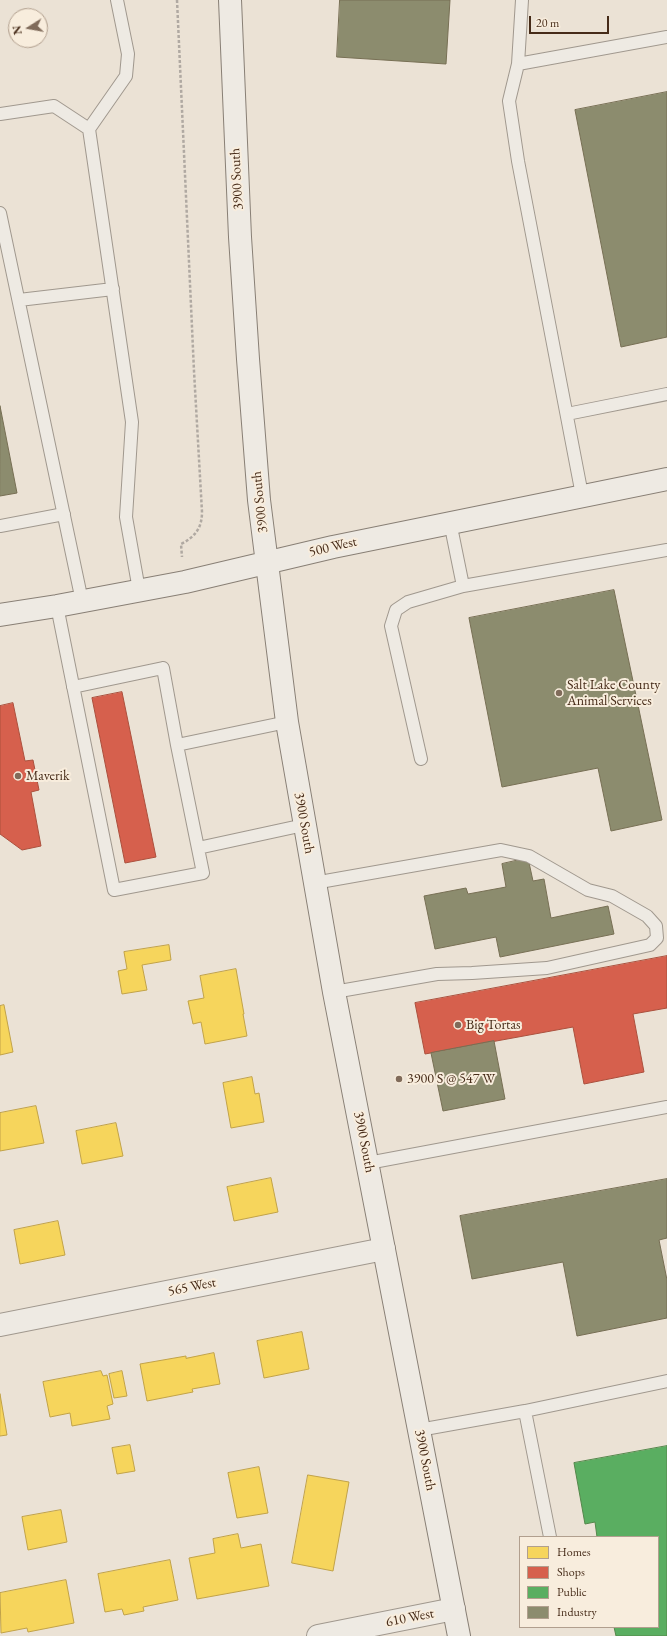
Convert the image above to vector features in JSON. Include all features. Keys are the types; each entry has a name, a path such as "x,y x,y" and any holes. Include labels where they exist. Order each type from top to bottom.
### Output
{"main road":[{"name":"3900 South","path":"230,0 238,214 259,500 287,722 334,992 459,1636"},
{"name":"500 West","path":"0,615 82,602 186,582 333,547 667,479"},
{"name":"565 West","path":"0,1325 384,1249"},
{"name":"610 West","path":"318,1636 454,1609"}],"lane":[{"path":"117,0 128,54 126,76 89,129 132,422 126,517 139,590"},
{"path":"522,0 518,64 509,101 518,162 582,496"},
{"path":"518,64 667,37"},
{"path":"0,114 54,106 89,129"},
{"path":"0,212 82,602"},
{"path":"19,300 113,290"},
{"path":"567,414 667,394"},
{"path":"0,526 64,514"},
{"path":"450,522 463,586"},
{"path":"421,759 391,626 396,610 408,602 463,586 667,550"},
{"path":"57,606 73,687 114,890 203,873 163,668 73,687"},
{"path":"177,745 287,722"},
{"path":"198,848 304,825"},
{"path":"314,882 501,850 529,856 588,890 612,896 646,916 656,926 657,938 650,945 547,968 437,974 334,992"},
{"path":"368,1163 667,1107"},
{"path":"419,1430 525,1411 667,1382"},
{"path":"525,1411 550,1536"}],"path":[{"path":"177,0 193,363 202,512 200,526 197,532 189,540 181,544 181,549"}],"building: Homes":[{"path":"169,945 171,960 142,965 147,990 122,994 118,971 127,969 124,952"},
{"path":"236,969 247,1036 205,1044 201,1022 193,1024 188,1001 204,998 200,976"},
{"path":"4,1005 13,1052 0,1055 0,1006"},
{"path":"252,1077 255,1094 259,1093 264,1122 231,1128 223,1083"},
{"path":"36,1106 44,1143 0,1151 0,1113"},
{"path":"116,1123 123,1156 82,1164 76,1131"},
{"path":"271,1178 278,1212 234,1221 227,1187"},
{"path":"58,1221 65,1255 20,1264 14,1230"},
{"path":"302,1332 309,1369 264,1378 257,1341"},
{"path":"214,1353 220,1384 192,1389 193,1392 147,1401 140,1364"},
{"path":"101,1371 103,1376 107,1375 113,1404 107,1406 110,1419 72,1426 70,1413 50,1417 43,1382"},
{"path":"122,1371 127,1396 114,1398 109,1374"},
{"path":"0,1394 7,1435 0,1436"},
{"path":"130,1445 135,1471 117,1474 112,1448"},
{"path":"259,1467 268,1513 237,1518 228,1473"},
{"path":"308,1475 349,1482 333,1571 292,1563"},
{"path":"61,1510 67,1542 28,1550 22,1517"},
{"path":"238,1534 241,1548 261,1544 269,1586 197,1599 189,1558 215,1553 213,1539"},
{"path":"170,1560 178,1600 143,1607 144,1611 124,1615 122,1609 105,1612 98,1574"},
{"path":"66,1580 74,1623 28,1632 27,1628 1,1633 0,1593"}],"building: Shops":[{"name":"Maverik","path":"122,692 156,857 125,863 92,698"},
{"name":"Maverik","path":"13,703 25,761 33,760 39,790 31,792 41,846 22,850 0,834 0,706"},
{"path":"667,956 667,1008 633,1014 644,1072 584,1084 573,1027 425,1054 415,1003"}],"building: Public":[{"path":"667,1446 667,1636 616,1636 614,1628 659,1628 659,1536 597,1536 595,1522 585,1524 574,1463"}],"building: Industry":[{"path":"340,0 450,0 446,64 337,57"},
{"path":"667,92 667,337 621,347 575,110"},
{"path":"0,406 17,493 0,496"},
{"name":"Salt Lake County Animal Services","path":"614,590 662,820 611,831 598,768 502,787 469,618"},
{"path":"528,858 533,881 544,879 551,918 608,906 614,934 500,957 496,937 435,949 424,896 466,888 468,894 506,887 502,864"},
{"path":"494,1041 505,1099 443,1111 431,1053"},
{"path":"667,1179 667,1238 659,1240 667,1280 667,1318 577,1336 563,1262 472,1279 460,1216"}],"place":[{"name":"Salt Lake County Animal Services","path":"559,693"},
{"name":"Maverik","path":"18,776"},
{"name":"Big Tortas","path":"458,1025"},
{"name":"3900 S @ 547 W","path":"399,1079"}]}
